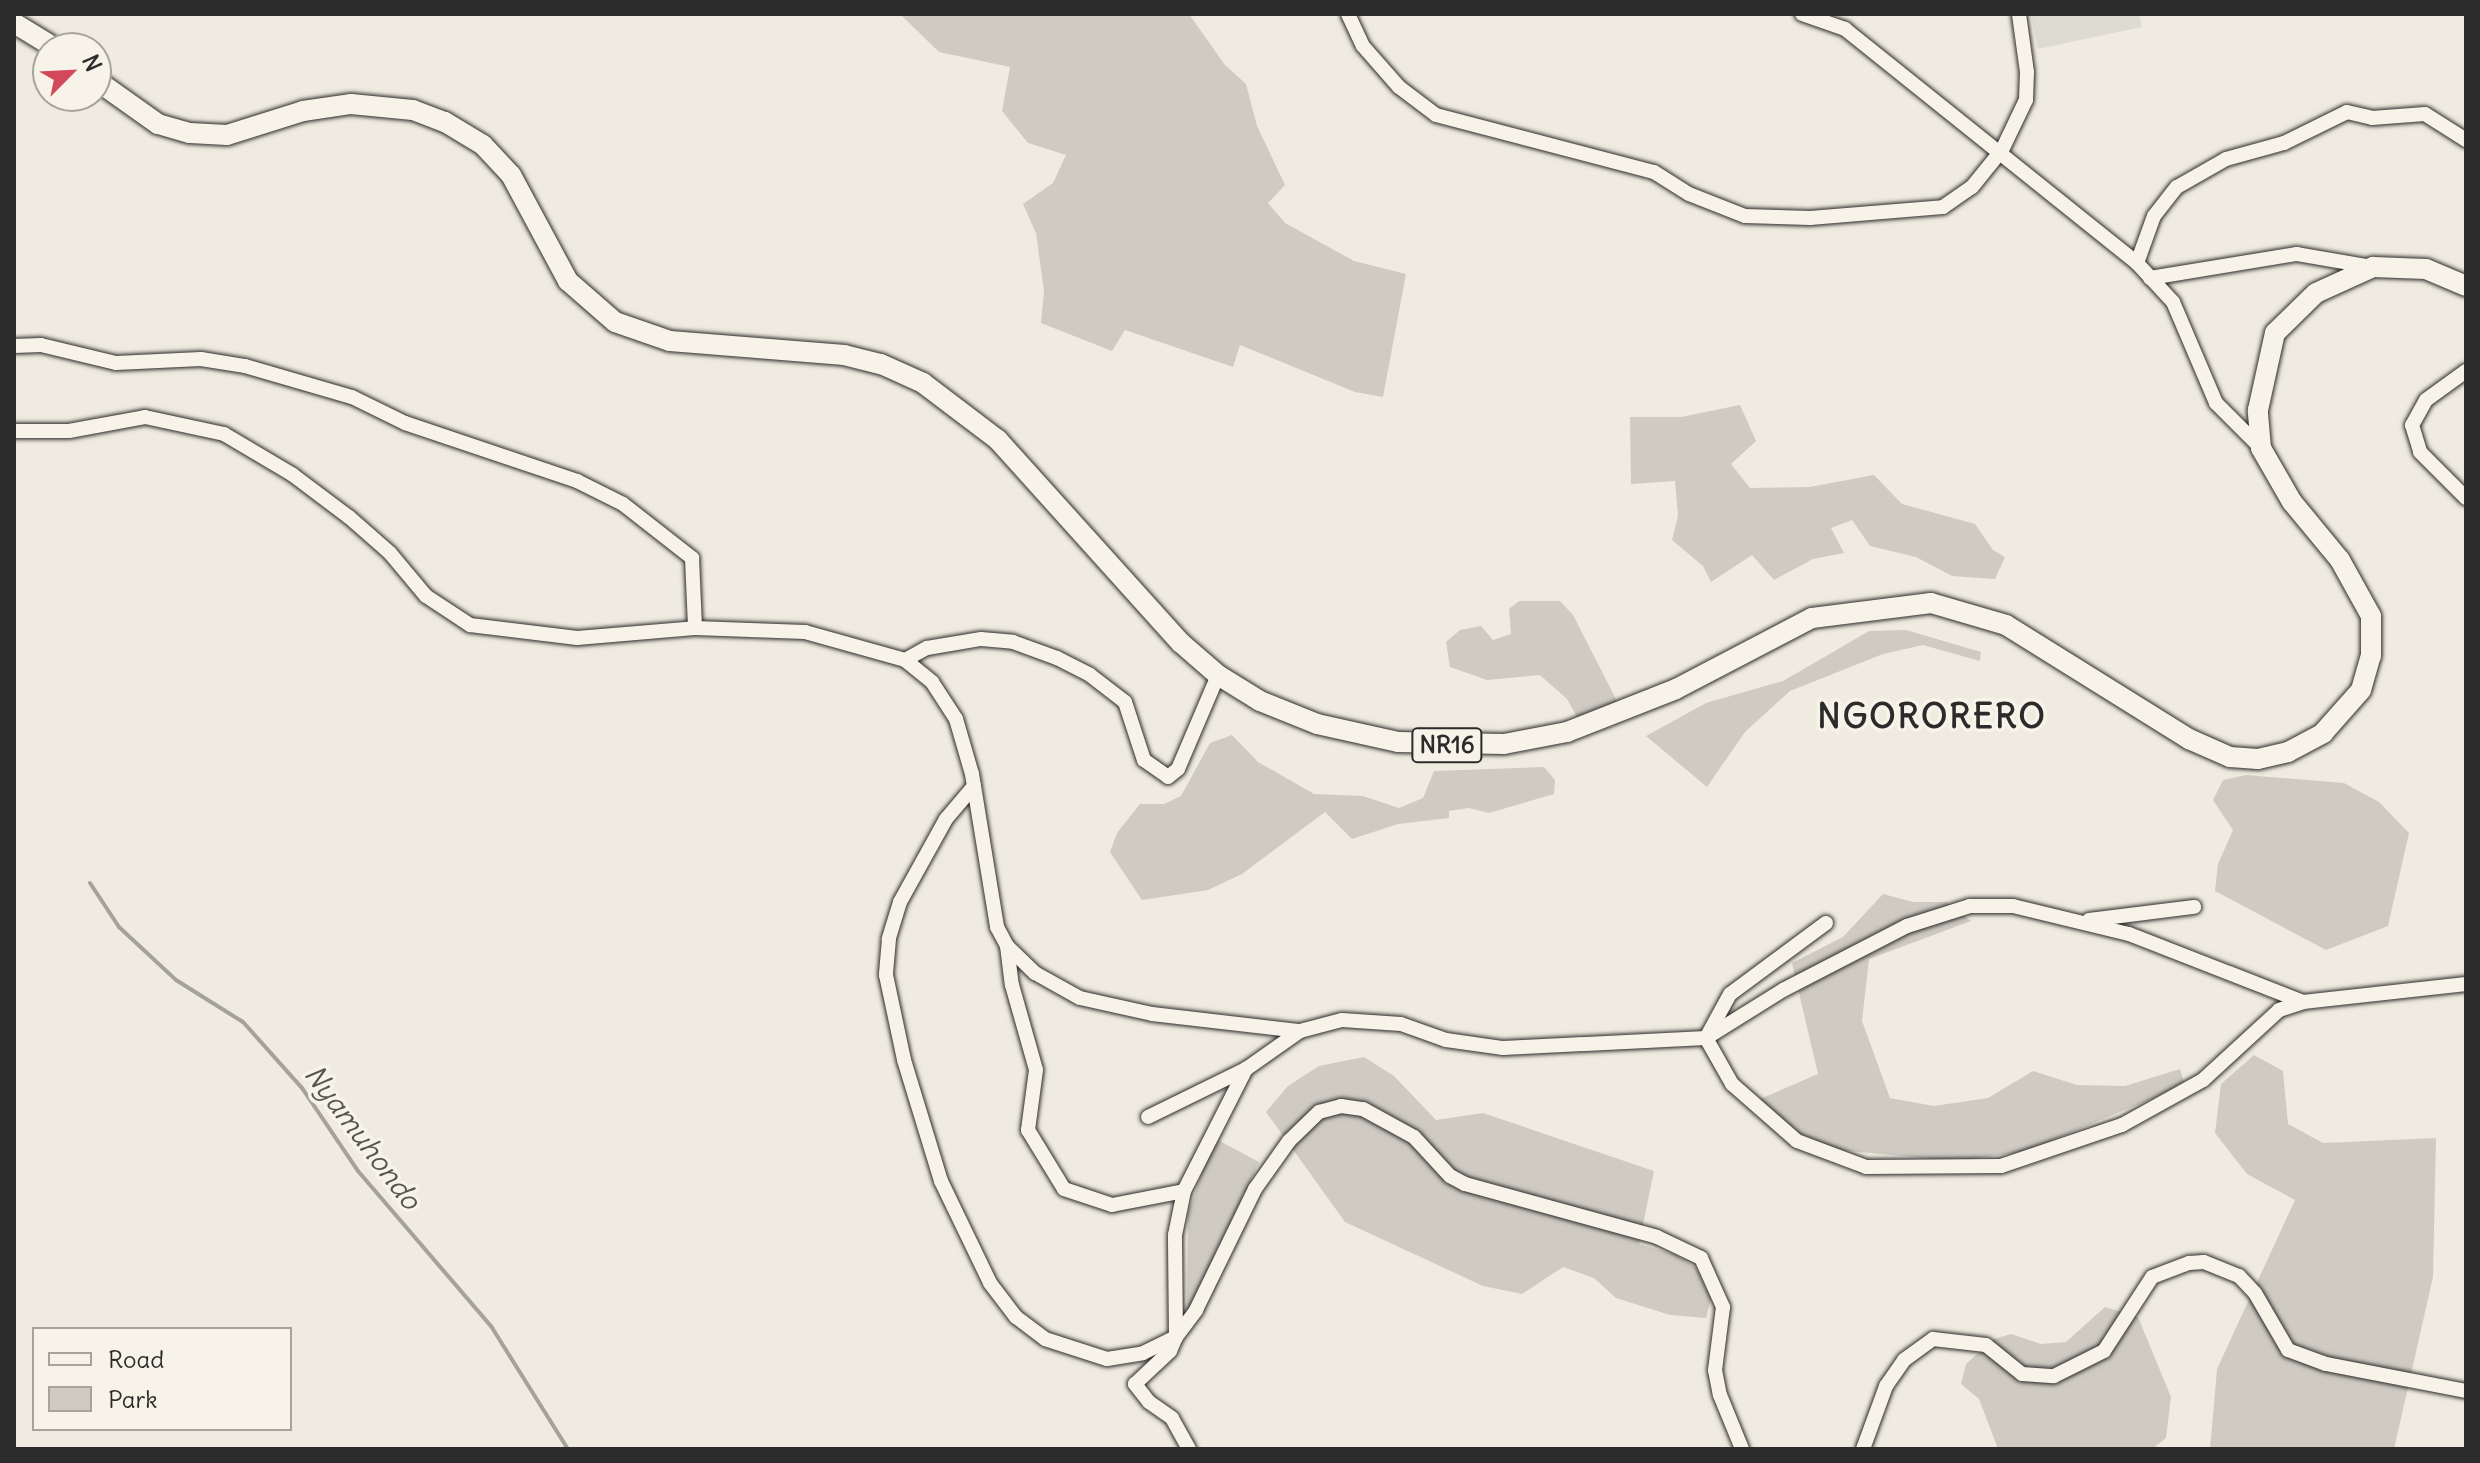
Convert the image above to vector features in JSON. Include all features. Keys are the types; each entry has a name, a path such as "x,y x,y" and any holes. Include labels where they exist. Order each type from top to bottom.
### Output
{"main road":[{"path":"14,23 32,34"},
{"name":"NR16","path":"112,93 137,113 190,133 227,135 303,111 351,104 413,110 445,122 483,145 511,175 568,281 615,322 670,341 761,344 881,364 962,411 998,440 1181,643 1218,675 1260,701 1317,724 1398,742 1504,744 1567,732 1628,709 1812,618 1931,603 2006,625 2189,739 2230,757 2258,759 2288,752 2323,733 2361,690 2371,656 2371,616 2340,560 2292,502 2261,448 2258,410 2275,333 2316,293 2373,267 2426,269 2466,286"}],"street":[{"path":"1348,14 1363,46 1399,87 1436,115 1654,172 1689,194 1745,216 1873,216 1943,207 1972,187 2002,150 2026,100 2019,14"},
{"path":"1802,14 1845,29 2002,150 2137,263 2173,302 2216,403 2261,448"},
{"path":"2137,263 2154,216 2177,187 2226,159 2284,143 2347,112 2372,118 2425,114 2466,140"},
{"path":"2150,278 2297,254 2373,267"},
{"path":"14,346 41,345 116,363 201,359 245,366 352,397 405,423 577,481 634,511 692,558 695,628"},
{"path":"2466,371 2426,400 2412,425 2420,452 2466,498"},
{"path":"14,431 69,431 145,417 224,434 293,475 349,517 390,553 426,596 470,625 577,638 695,628 805,632 905,660 932,682 956,719 974,786 997,927 1007,946 1035,973 1080,998 1152,1014 1300,1031"},
{"path":"905,660 927,648 981,639 1013,642 1057,658 1090,675 1125,702 1144,760 1168,777 1178,769 1218,675"},
{"path":"974,786 927,849 900,902 889,939 890,1004 941,1181 990,1283 1016,1317 1045,1339 1107,1359 1143,1353 1176,1337"},
{"path":"1148,1117 1246,1069 1300,1031 1342,1020 1401,1024 1446,1040 1503,1048 1706,1038 1783,990 1907,926 1970,906 2013,906 2080,921 2251,977 2303,1002"},
{"path":"2080,921 2194,907"},
{"path":"1706,1038 1730,994 1826,923"},
{"path":"1007,946 1012,985 1036,1070 1028,1130 1064,1189 1112,1205 1184,1191"},
{"path":"1706,1038 1732,1084 1797,1141 1866,1167 1979,1168 2001,1166 2122,1125 2203,1080 2279,1010 2303,1002 2466,984"},
{"path":"1176,1337 1175,1235 1184,1191 1246,1069"},
{"path":"1189,1449 1172,1418 1135,1384 1170,1351 1176,1337 1196,1310 1229,1234 1289,1141 1319,1112 1341,1106 1363,1109 1414,1137 1450,1176 1465,1184 1668,1241 1701,1258 1723,1307 1715,1370 1720,1395 1742,1449"},
{"path":"1863,1449 1886,1386 1904,1360 1933,1339 1986,1345 2022,1374 2054,1376 2104,1351 2152,1277 2189,1263 2204,1262 2239,1276 2255,1293 2288,1350 2356,1371 2466,1391"}],"shaded area":[{"path":"2031,14 2139,14 2142,27 2038,49"}],"green space":[{"path":"1189,14 1225,65 1246,84 1257,126 1285,185 1268,203 1285,223 1354,261 1406,274 1383,397 1355,392 1240,345 1233,367 1125,330 1112,351 1041,323 1044,291 1036,233 1023,204 1053,183 1066,155 1028,143 1002,111 1010,67 939,52 902,16"},
{"path":"1740,405 1756,441 1731,464 1750,488 1810,487 1874,475 1902,504 1975,524 1993,550 2005,557 1995,579 1952,576 1916,557 1870,546 1852,520 1831,528 1844,553 1813,559 1774,580 1752,555 1711,582 1703,566 1672,540 1678,516 1675,481 1631,484 1630,417 1681,417"},
{"path":"1519,601 1560,601 1573,615 1620,707 1578,719 1567,699 1540,675 1487,680 1450,667 1446,642 1460,630 1481,626 1493,640 1511,634 1509,609"},
{"path":"1906,630 1981,652 1980,661 1923,645 1883,654 1790,691 1745,732 1707,787 1646,736 1706,703 1783,681 1869,631"},
{"path":"1232,735 1258,762 1314,794 1363,796 1399,808 1423,798 1434,771 1544,767 1555,780 1554,794 1489,813 1469,808 1449,811 1449,818 1398,824 1352,839 1325,812 1242,874 1208,890 1142,900 1110,852 1117,833 1140,804 1164,804 1181,796 1210,743"},
{"path":"2246,775 2344,783 2379,802 2409,833 2388,926 2326,950 2215,891 2218,864 2233,830 2213,800 2223,780"},
{"path":"1883,894 1913,902 1946,902 1971,921 1869,959 1862,1021 1890,1098 1934,1106 1988,1098 2033,1071 2077,1085 2125,1086 2180,1069 2185,1085 2026,1151 1956,1161 1838,1150 1799,1134 1760,1099 1818,1074 1792,963 1843,937"},
{"path":"2254,1055 2283,1071 2288,1124 2323,1143 2436,1138 2433,1277 2394,1449 2210,1449 2217,1369 2295,1200 2247,1174 2215,1133 2221,1084"},
{"path":"1364,1057 1394,1076 1436,1120 1483,1113 1654,1171 1639,1244 1676,1255 1696,1268 1711,1299 1706,1318 1670,1315 1616,1298 1594,1278 1563,1267 1522,1294 1483,1286 1345,1222 1266,1112 1288,1086 1319,1066"},
{"path":"1214,1138 1259,1162 1198,1299 1187,1309 1188,1214"},
{"path":"2105,1307 2138,1317 2171,1397 2166,1438 2152,1449 1998,1449 1979,1399 1961,1384 1966,1364 1994,1339 2011,1334 2041,1344 2066,1342"}],"waterway":[{"name":"Nyamuhondo","path":"90,883 119,927 176,980 243,1022 302,1088 358,1171 491,1326 568,1449"}],"district":[{"name":"NGORORERO","path":"1932,716"}]}
